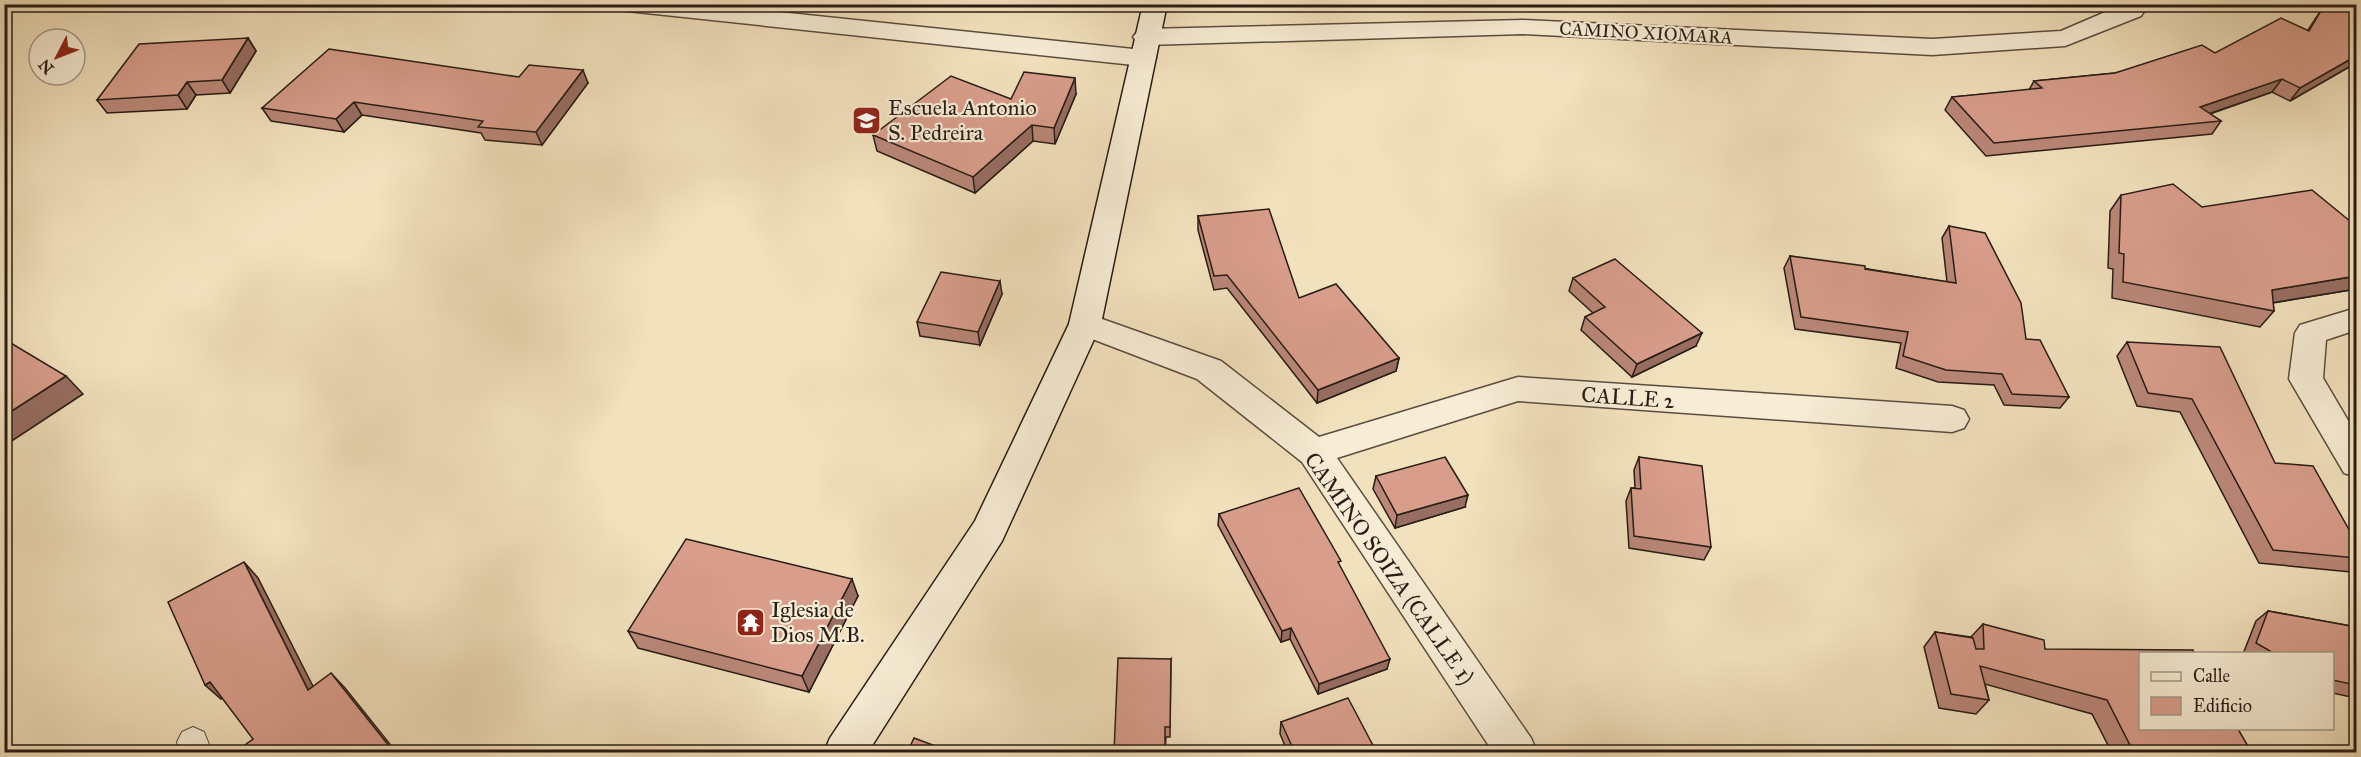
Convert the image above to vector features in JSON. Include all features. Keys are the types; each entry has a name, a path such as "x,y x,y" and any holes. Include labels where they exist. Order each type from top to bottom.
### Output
{"street":[{"name":"CAMINO XIOMARA","path":"627,4 1144,47 1523,27 1932,47 2065,38 2132,11 2137,4"},
{"path":"845,753 989,530 1085,324 1155,4"},
{"path":"2356,319 2311,333 2306,380 2356,463"},
{"name":"CAMINO SOIZA (CALLE 1)","path":"1085,324 1209,370 1314,452 1516,753"},
{"name":"CALLE 2","path":"1314,452 1518,389 1952,419"}],"building":[{"path":"2325,4 2356,5 2356,56 2300,88 2282,79 2200,107 2221,121 1994,143 1952,97 2042,88 2034,81 2115,73 2202,45 2215,53 2281,18 2309,31"},
{"path":"248,38 222,80 187,82 178,95 97,100 139,44"},
{"path":"329,49 519,77 529,65 583,70 536,132 478,127 483,121 354,102 336,119 262,108"},
{"path":"1024,72 1075,78 1054,128 1032,125 973,177 873,135 951,76 1011,99"},
{"path":"2173,184 2202,207 2312,190 2356,226 2356,276 2272,290 2274,311 2123,282 2124,254 2119,253 2121,195"},
{"path":"1269,209 1299,298 1336,284 1399,358 1318,390 1227,275 1214,276 1198,216"},
{"path":"1949,226 1985,233 2021,303 2026,339 2040,340 2069,397 2012,394 2002,374 1946,370 1903,356 1908,332 1801,317 1790,256 1865,266 1865,269 1956,283"},
{"path":"1615,259 1702,333 1637,364 1585,317 1605,307 1573,278"},
{"path":"941,272 1000,281 978,332 917,322"},
{"path":"4,339 66,376 4,416"},
{"path":"2127,342 2220,347 2275,463 2313,466 2356,542 2356,558 2273,550 2192,399 2148,393"},
{"path":"1445,457 1468,495 1397,515 1376,476"},
{"path":"1639,457 1702,466 1711,547 1634,536 1631,488 1641,489"},
{"path":"1299,488 1341,561 1338,562 1390,659 1319,684 1291,628 1282,631 1219,514"},
{"name":"Iglesia de Dios M.B.","path":"686,539 852,579 802,676 628,631"},
{"path":"244,562 308,690 331,673 389,746 379,753 234,753 253,739 210,682 205,685 168,602"},
{"path":"2268,611 2356,627 2356,685 2334,680 2334,652 2272,652 2256,643"},
{"path":"1983,624 2044,640 2045,649 2193,650 2194,652 2139,652 2139,730 2239,730 2252,753 2134,753 2107,700 1980,666 1989,700 1951,694 1935,632 1973,638 1976,649 1984,649"},
{"path":"1118,658 1171,659 1170,727 1165,727 1165,753 1114,753"},
{"path":"1348,698 1377,753 1295,753 1281,722"},
{"path":"914,738 954,753 907,753"}],"place":[{"name":"Escuela Antonio S. Pedreira","path":"867,120"},
{"name":"Iglesia de Dios M.B.","path":"750,622"}]}
